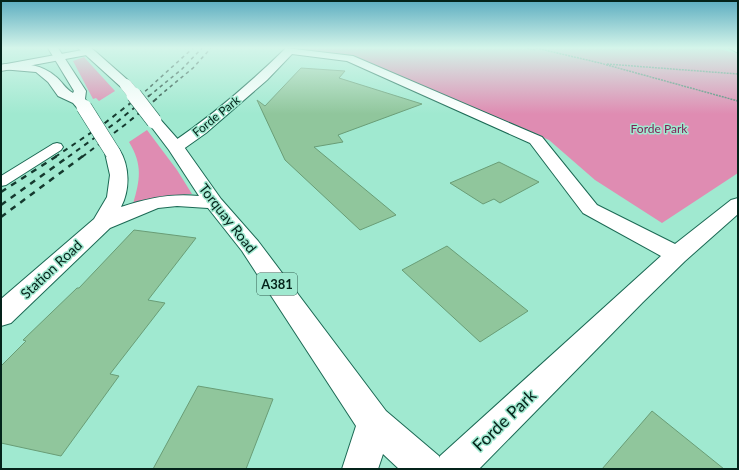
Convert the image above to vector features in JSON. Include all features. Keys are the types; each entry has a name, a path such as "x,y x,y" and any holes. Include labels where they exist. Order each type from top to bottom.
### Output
{"main road":[{"path":"40,70 52,79 63,93 81,104 113,154 118,174 117,197 102,223"},
{"path":"67,70 80,91 81,104"},
{"name":"Torquay Road","path":"108,70 126,85 176,147 214,204 250,246 374,423 426,469"},
{"name":"Forde Park","path":"176,147 201,130 270,70"},
{"name":"Forde Park","path":"376,70 536,140 590,209 677,255"},
{"path":"102,223 141,206 176,200 214,204"},
{"name":"Forde Park","path":"453,469 677,255 738,204"},
{"name":"Station Road","path":"1,315 102,223"},
{"path":"360,469 374,423"}],"lane":[{"path":"1,182 57,147"}],"path":[{"path":"626,70 738,100"},
{"path":"687,70 738,74"}],"green space":[{"path":"78,70 96,70 115,91 99,101 96,98 93,99"},
{"name":"Forde Park","path":"384,70 738,70 738,173 662,223 595,180 549,140"},
{"path":"147,130 177,170 192,194 172,196 133,204 139,180 139,173 137,158 129,142"}],"building":[{"path":"299,70 345,71 339,78 422,104 338,135 343,142 314,147 396,215 360,230 285,160 257,100 265,106"},
{"path":"499,162 539,182 500,203 494,199 483,204 450,183"},
{"path":"134,230 196,238 148,300 165,303 110,374 119,376 61,456 1,443 1,366 26,341 23,340 77,288 79,288"},
{"path":"447,246 528,311 480,342 402,270"},
{"path":"198,386 273,399 246,469 153,469"},
{"path":"652,411 724,469 602,469"}],"railway":[{"path":"140,96 169,70"},
{"path":"149,96 181,70"},
{"path":"159,96 191,70"},
{"path":"55,157 101,126 141,95"},
{"path":"68,157 118,121 150,95"},
{"path":"82,157 126,124 161,95"},
{"path":"1,192 57,156"},
{"path":"1,205 69,156"},
{"path":"1,217 83,156"}]}
